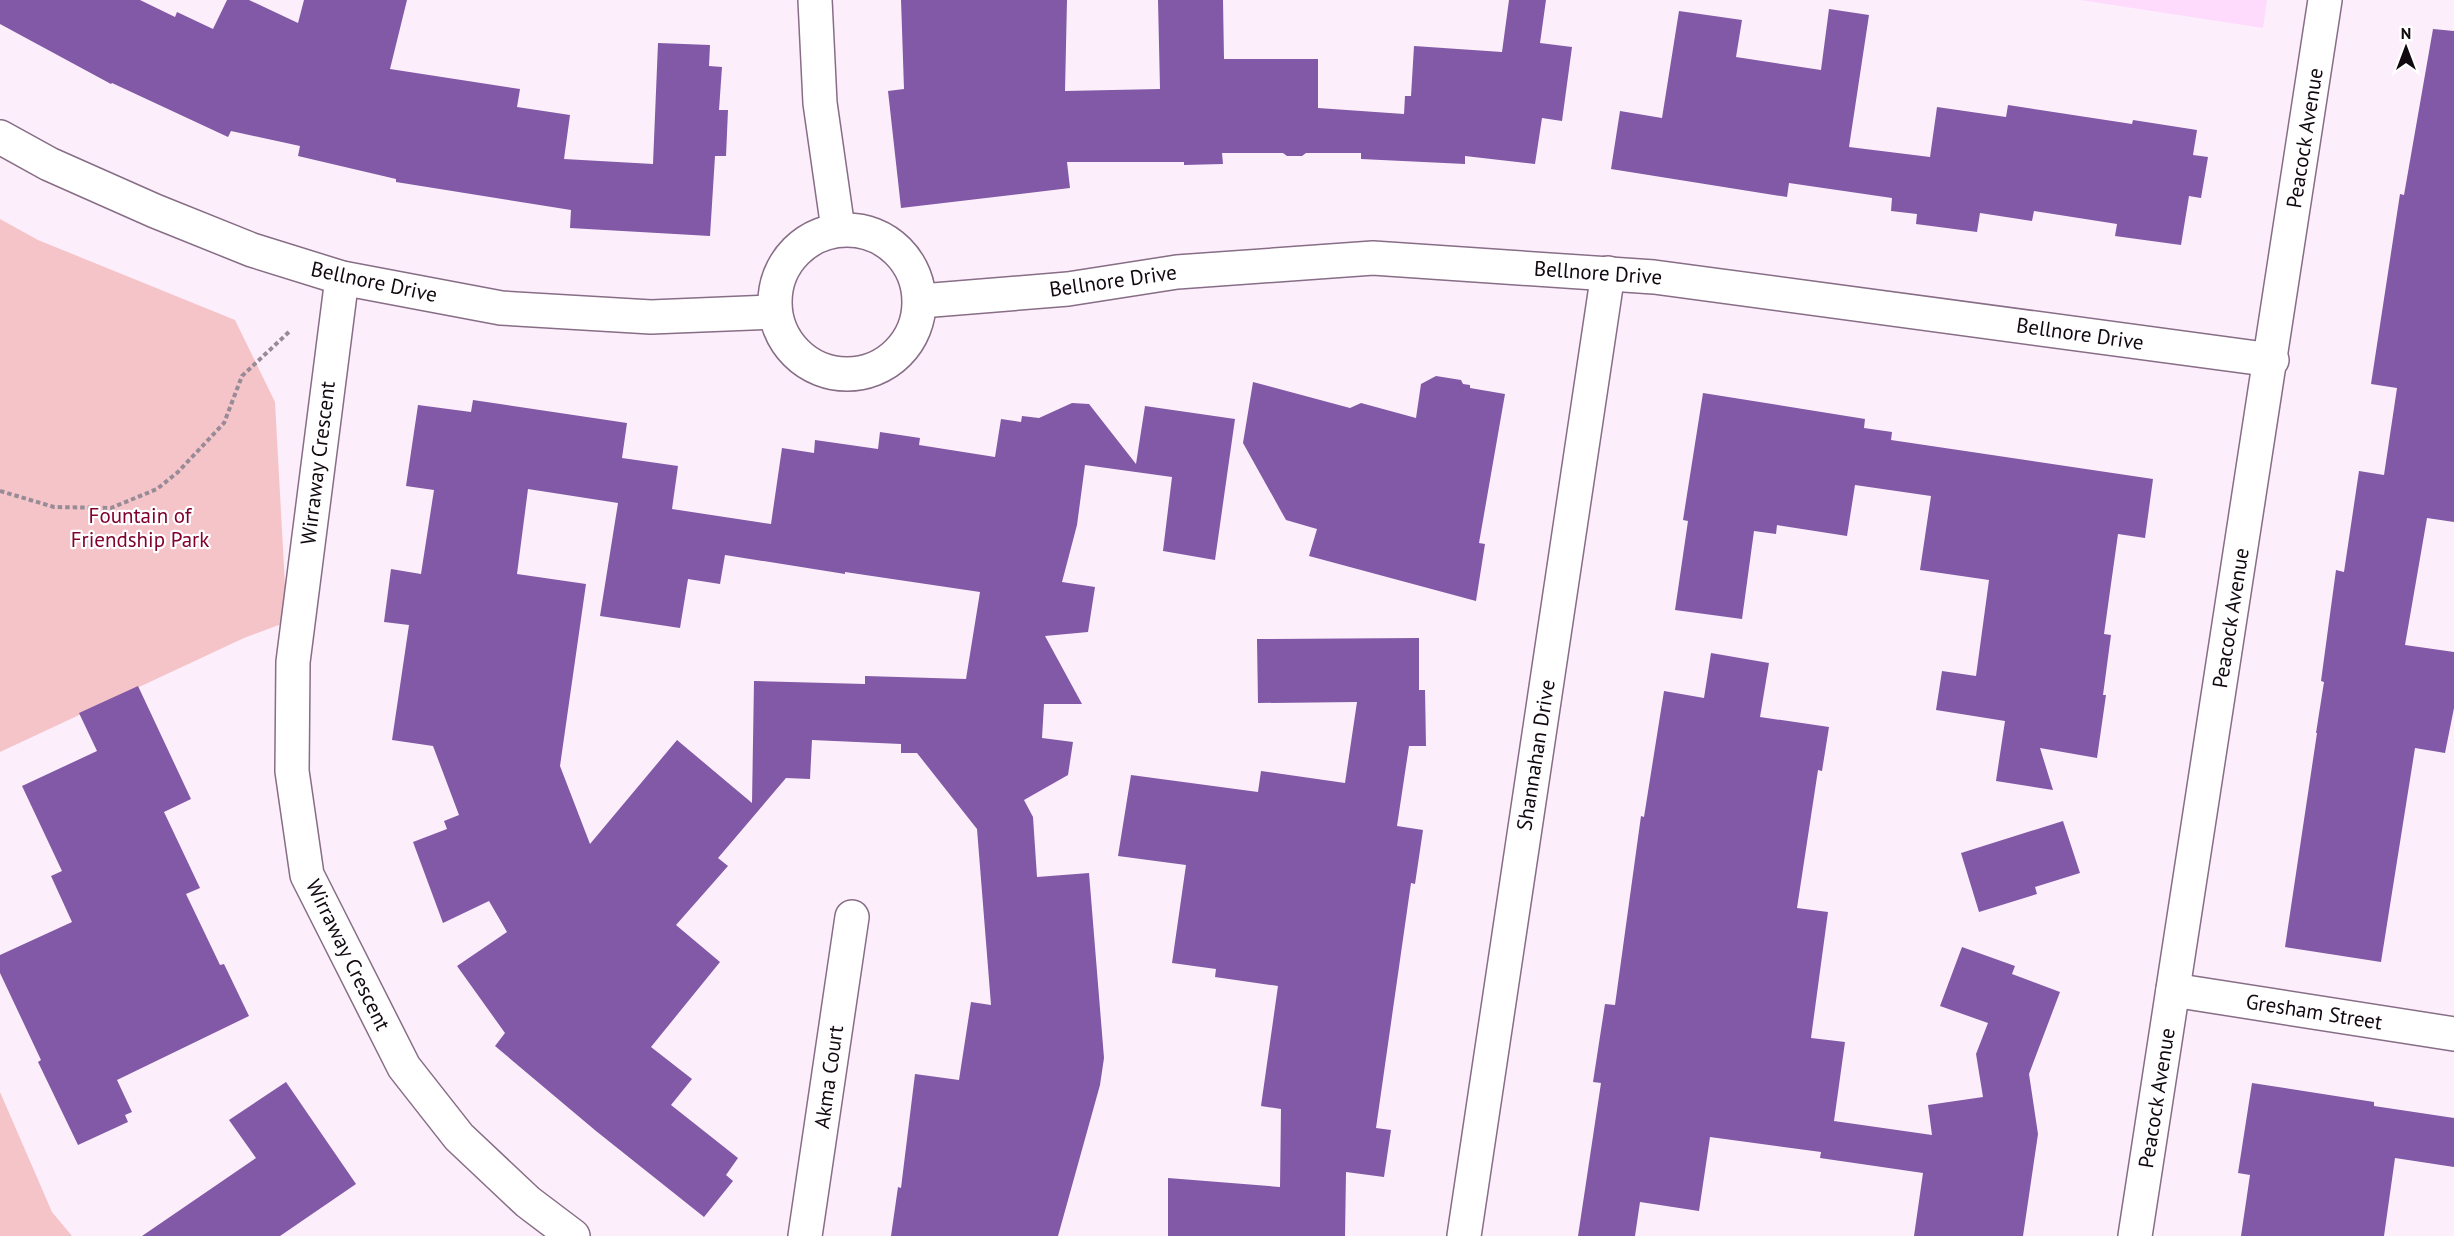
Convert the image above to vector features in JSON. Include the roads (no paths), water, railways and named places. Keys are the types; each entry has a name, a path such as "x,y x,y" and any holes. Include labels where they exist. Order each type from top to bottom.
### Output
{"street":[{"path":"815,0 820,103 838,229"},
{"name":"Peacock Avenue","path":"2135,1236 2272,360 2325,0"},
{"name":"Bellnore Drive","path":"0,137 49,164 155,211 252,250 331,275 501,308 651,317 773,312"},
{"path":"838,229 885,239 914,273 921,301 916,329 887,364 856,375 817,370 783,340 773,312 779,272 808,240 838,229"},
{"name":"Bellnore Drive","path":"921,301 1068,289 1177,272 1373,258 1654,276 2272,360"},
{"name":"Shannahan Drive","path":"1464,1236 1608,273"},
{"name":"Wirraway Crescent","path":"331,275 293,662 292,771 307,875 404,1067 459,1137 528,1202 573,1236"},
{"name":"Akma Court","path":"806,1236 852,917"},
{"name":"Gresham Street","path":"2173,990 2454,1034"}],"park label":[{"name":"Fountain of Friendship Park","path":"140,528"}]}
